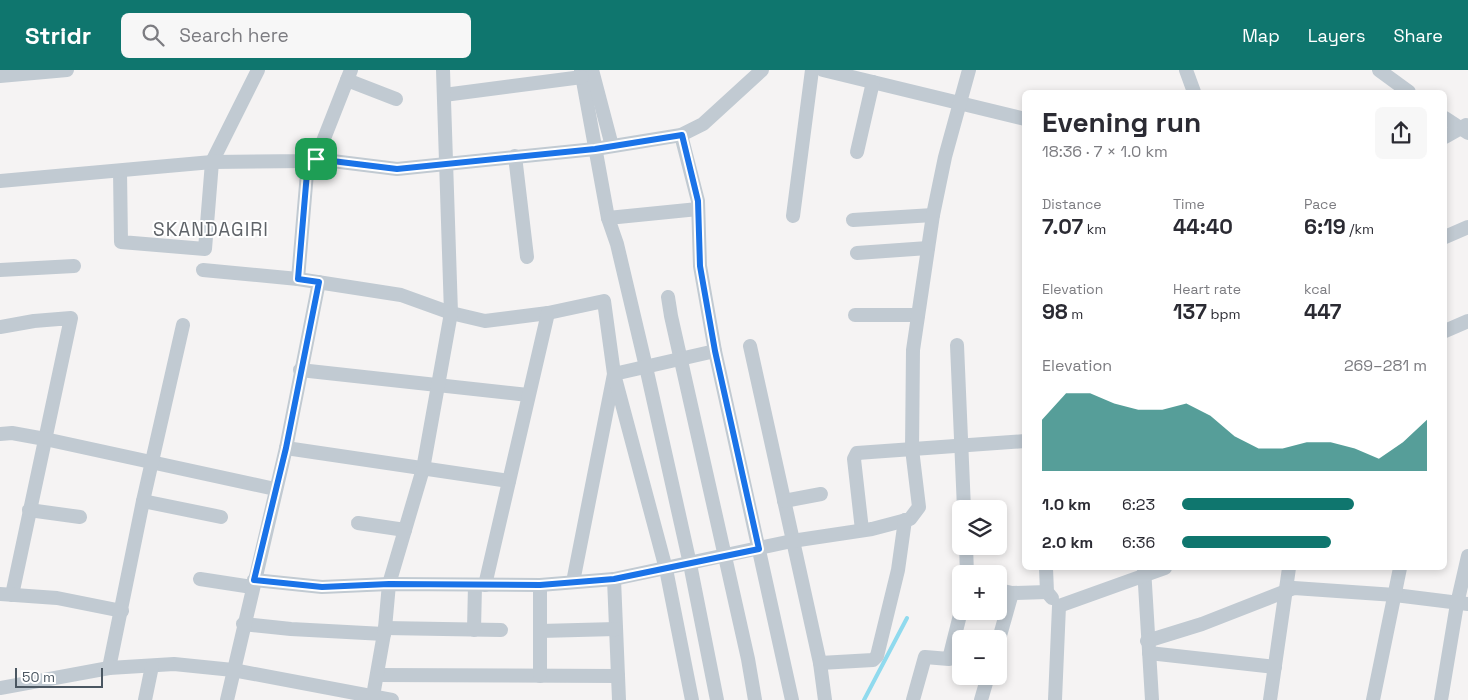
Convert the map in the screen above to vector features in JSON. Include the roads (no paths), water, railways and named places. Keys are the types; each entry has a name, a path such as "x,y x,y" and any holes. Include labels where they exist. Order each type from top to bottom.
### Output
{"street":[{"path":"0,76 67,70"},
{"path":"120,171 121,242 205,249 212,162 258,70"},
{"path":"366,696 377,675 385,631 389,584 423,468 451,313 443,70"},
{"path":"0,181 212,162 312,160 397,169 595,149 682,135 703,124 762,70"},
{"path":"793,216 812,70"},
{"path":"823,70 1022,118"},
{"path":"200,579 253,584 322,587 389,584 540,585 614,579 792,541 862,530 910,519 919,507 912,449 913,350 933,215 969,70"},
{"path":"1186,70 1193,90"},
{"path":"1379,70 1405,90"},
{"path":"444,95 585,72"},
{"path":"585,72 612,146"},
{"path":"585,72 595,149 608,218 617,244 646,367 690,564 717,700"},
{"path":"298,279 312,160 349,75 396,99"},
{"path":"857,152 872,82"},
{"path":"1447,119 1466,128"},
{"path":"1447,136 1466,128"},
{"path":"682,135 698,209 700,266 715,351 792,700"},
{"path":"515,156 527,257"},
{"path":"608,218 698,209"},
{"path":"853,220 933,215"},
{"path":"1447,236 1468,227"},
{"path":"857,253 928,248"},
{"path":"0,270 74,266"},
{"path":"203,270 298,279 401,295 451,313 484,321 548,313 604,301 614,374 666,569 692,700"},
{"path":"227,700 286,448 319,282"},
{"path":"668,296 748,659 755,700"},
{"path":"474,630 480,585 509,481 548,313"},
{"path":"856,315 918,315"},
{"path":"0,327 34,321 72,318 29,510 6,595 57,598 122,611"},
{"path":"1447,333 1468,320"},
{"path":"109,668 143,501 183,325"},
{"path":"957,345 964,500"},
{"path":"750,346 820,662 825,700"},
{"path":"614,374 715,351"},
{"path":"300,370 528,395"},
{"path":"573,582 614,374"},
{"path":"0,434 12,433 45,439 275,489"},
{"path":"862,530 855,456 861,451 1022,441"},
{"path":"286,448 509,481"},
{"path":"784,501 821,494"},
{"path":"143,501 220,517"},
{"path":"29,510 80,517"},
{"path":"820,662 873,660 877,656 898,570 905,520"},
{"path":"358,523 405,530"},
{"path":"1441,700 1462,604 1468,556"},
{"path":"1046,570 1048,592 1060,606 1055,700"},
{"path":"1270,700 1289,570"},
{"path":"1372,700 1396,595 1400,570"},
{"path":"1060,606 1145,571 1152,700"},
{"path":"614,579 619,700"},
{"path":"540,585 540,676"},
{"path":"1148,647 1294,588 1396,595 1462,604"},
{"path":"1007,591 1048,592"},
{"path":"913,700 925,657 949,659 959,620"},
{"path":"244,624 291,629 385,631 501,630"},
{"path":"540,631 616,629"},
{"path":"1148,647 1275,666"},
{"path":"1,692 109,668 174,664 233,670 392,700"},
{"path":"145,700 152,666"},
{"path":"377,675 618,676"},
{"path":"981,700 985,685"}],"waterway":[{"path":"864,700 907,618"}],"district":[{"name":"SKANDAGIRI","path":"211,229"}]}
